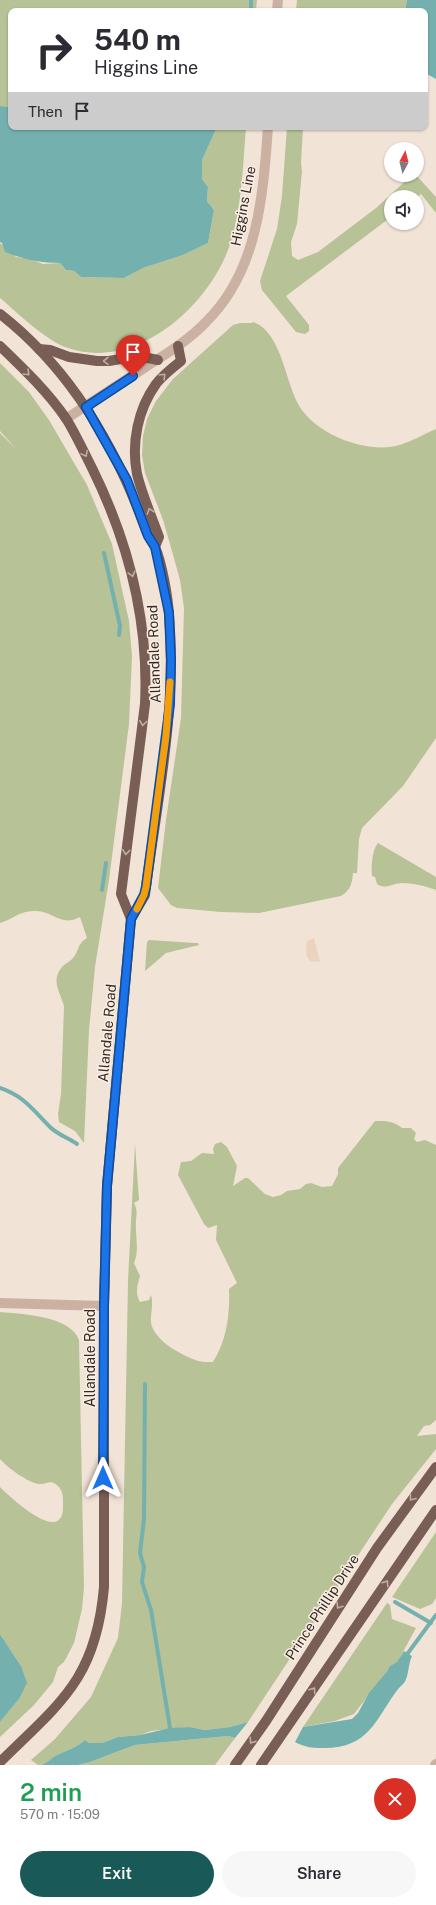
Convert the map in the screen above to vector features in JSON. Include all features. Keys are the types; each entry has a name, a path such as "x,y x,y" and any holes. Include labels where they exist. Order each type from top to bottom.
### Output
{"main road":[{"name":"Allandale Road","path":"0,314 39,349 86,407 122,470 148,536 155,547 169,613 171,660 170,704 144,895 131,919 109,1153 104,1306 104,1587 99,1623 90,1655 73,1687 46,1718 3,1759"},
{"name":"Allandale Road","path":"0,346 31,377 66,419 112,510 137,590 146,662 145,704 122,894 131,919"},
{"path":"155,547 159,537 138,476 134,452 140,414 156,384 180,360 178,346"},
{"path":"39,349 50,350 69,357 97,361 109,361 138,356 158,360"},
{"name":"Prince Phillip Drive","path":"236,1763 266,1721 377,1548 436,1467"},
{"path":"263,1762 436,1510"}],"street":[{"name":"Higgins Line","path":"66,419 158,360 196,332 215,313 235,285 244,267 260,207 268,130"},
{"path":"0,1303 104,1306"}],"green space":[{"path":"0,0 257,0 256,8 8,8 8,107 0,106"},
{"path":"297,0 407,0 406,8 296,8"},
{"path":"216,130 246,130 242,183 238,211 232,238 223,262 208,286 190,308 168,327 144,342 119,350 92,353 65,347 48,338 0,298 0,243 16,257 27,258 43,264 60,263 66,270 74,271 81,277 124,278 143,268 183,255 208,243 214,210 207,201 208,187 202,179 202,160"},
{"path":"287,130 303,130 302,171 297,224 291,242 292,256 298,260 318,252 384,201 384,222 286,296 309,325 309,331 305,334 296,332 262,290 260,281 277,229 282,196"},
{"path":"404,182 422,182 436,197 436,213 424,198 424,190 396,190"},
{"path":"253,322 262,327 270,335 276,345 297,402 304,413 327,432 356,444 372,447 386,447 400,445 436,429 436,738 403,786 362,828 359,839 357,873 353,873 349,889 347,891 341,896 259,913 221,912 177,908 171,905 158,888 181,718 184,608 180,580 163,520 145,473 142,455 143,436 147,419 156,401 173,379 233,325"},
{"path":"0,363 29,392 49,420 87,485 112,544 129,621 132,656 129,724 109,880 95,967 89,1030 84,1143 75,1131 59,1122 58,1114 61,1094 64,1006 58,991 57,976 63,966 75,955 81,943 87,938 80,917 73,920 63,920 43,912 30,911 0,923 0,433 16,449 0,431"},
{"path":"378,843 436,877 436,890 423,886 402,883 390,886 380,886 377,884 375,877 372,876 372,859"},
{"path":"149,940 198,943 199,945 166,953 145,971 147,942"},
{"path":"375,1121 390,1122 402,1128 411,1128 416,1133 414,1139 417,1142 425,1140 436,1145 436,1420 430,1425 424,1426 417,1436 436,1434 436,1449 392,1504 248,1722 230,1727 205,1730 190,1727 151,1731 140,1735 118,1737 102,1743 89,1743 85,1740 75,1747 57,1755 46,1763 38,1765 31,1760 55,1739 91,1697 118,1638 122,1603 128,1281 135,1144 139,1200 134,1203 137,1212 137,1246 134,1263 140,1276 137,1289 138,1299 140,1302 149,1300 151,1295 151,1323 154,1330 163,1342 192,1358 200,1361 213,1362 222,1345 227,1327 229,1289 237,1283 216,1240 217,1225 208,1228 204,1224 178,1175 181,1162 191,1161 202,1153 214,1154 213,1149 215,1144 221,1142 227,1147 237,1166 233,1186 245,1178 248,1178 265,1194 273,1197 281,1195 287,1191 300,1189 306,1184 311,1183 322,1187 332,1186 338,1174 338,1168"},
{"path":"0,1312 33,1315 56,1321 74,1332 79,1340 84,1587 82,1609 74,1643 64,1662 58,1667 53,1682 34,1705 0,1737 0,1722 19,1699 21,1666 0,1634 0,1487 34,1515 54,1522 60,1518 63,1508 63,1497 62,1492 56,1484 51,1482 39,1484 29,1481 23,1478 0,1459"},
{"path":"436,1532 436,1598 432,1604 420,1609 392,1597"},
{"path":"387,1603 390,1605 392,1619 416,1628 397,1663 393,1664 354,1714 335,1721 303,1727"},
{"path":"228,1736 235,1738 215,1765 78,1765 135,1745"}],"shaded area":[{"path":"314,938 320,962 310,961 307,957 307,941"}],"water":[{"path":"407,0 436,0 436,79 428,75 428,8 406,8"},
{"path":"0,106 8,107 8,130 216,130 202,160 202,179 208,187 207,201 214,210 208,243 183,255 143,268 124,278 81,277 74,271 66,270 60,263 32,260 5,252 2,243 0,242"},
{"path":"0,1634 21,1666 27,1683 19,1699 0,1722"},
{"path":"404,1651 412,1656 406,1680 398,1689 376,1722 361,1738 350,1744 338,1747 322,1748 302,1745 295,1742 303,1727 352,1719 358,1713 369,1693 390,1666 397,1662"},
{"path":"248,1722 235,1738 228,1736 135,1745 78,1765 41,1765 85,1740 89,1743 102,1743 118,1737 140,1735 170,1728 190,1727 205,1730 230,1727"}],"waterway":[{"path":"251,0 251,8"},
{"path":"104,553 120,626 119,635"},
{"path":"102,890 106,863"},
{"path":"0,1088 22,1099 59,1134 77,1144"},
{"path":"145,1384 144,1519 140,1553 144,1567 142,1582 151,1610 170,1728"},
{"path":"395,1602 431,1623"},
{"path":"408,1653 436,1615"}],"slow traffic":[{"path":"137,909 146,887 170,704 170,682"}],"route":[{"path":"103,1478 104,1306 109,1153 131,919 144,895 146,887 170,704 171,660 169,613 162,573 155,547 148,536 127,480 110,447 86,407 133,376"}]}
